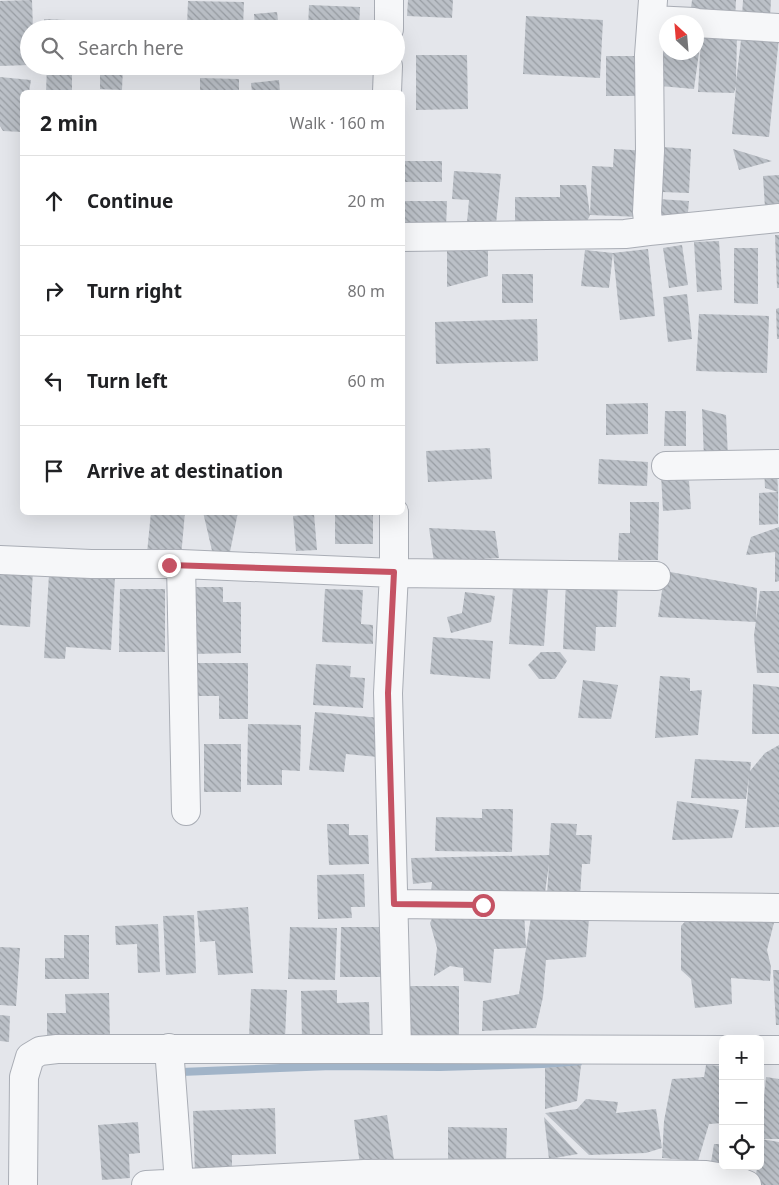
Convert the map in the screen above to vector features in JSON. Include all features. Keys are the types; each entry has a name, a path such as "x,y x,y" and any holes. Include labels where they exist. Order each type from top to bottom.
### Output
{"street":[{"path":"389,0 389,20"},
{"path":"649,231 647,212 652,10 669,15"},
{"path":"704,24 779,28"},
{"path":"387,90 388,75"},
{"path":"405,237 625,234 779,218"},
{"path":"666,466 779,464"},
{"path":"394,515 394,572 388,693 397,1049"},
{"path":"0,560 91,564 181,564 394,572 656,576"},
{"path":"181,564 186,811"},
{"path":"394,904 779,908"},
{"path":"23,1185 24,1077 30,1057 40,1052 57,1049 169,1053 397,1049 719,1050"},
{"path":"764,1050 779,1050"},
{"path":"169,1053 179,1183"},
{"path":"146,1185 364,1174 546,1173 706,1175 735,1180 748,1185"}],"building":[{"path":"32,0 33,20 20,20 20,65 0,66 0,1"},
{"path":"408,0 453,0 452,18 407,16"},
{"path":"692,0 736,0 735,19 690,15"},
{"path":"743,0 771,0 770,18 742,16"},
{"path":"188,1 244,2 243,20 187,20"},
{"path":"309,5 360,7 359,20 308,20"},
{"path":"277,12 278,20 254,20 254,14"},
{"path":"526,16 603,20 600,78 523,74"},
{"path":"704,32 737,34 736,82 742,32 779,37 769,137 732,134 736,86 734,93 698,92 700,60 704,60"},
{"path":"416,55 467,55 468,109 416,110"},
{"path":"606,56 639,56 639,96 606,96"},
{"path":"662,60 698,60 694,89 660,86"},
{"path":"47,75 72,75 72,90 46,90"},
{"path":"100,75 123,75 122,90 100,89"},
{"path":"0,77 31,80 29,90 20,90 20,132 3,131 0,126"},
{"path":"200,78 239,79 239,90 200,90"},
{"path":"279,80 280,90 252,90 251,83"},
{"path":"663,147 691,149 689,193 662,192"},
{"path":"614,149 650,151 641,217 590,215 592,166 613,167"},
{"path":"733,149 772,161 739,170"},
{"path":"405,161 442,161 442,182 405,182"},
{"path":"454,171 501,174 496,224 467,222 469,200 452,199"},
{"path":"779,175 779,207 765,208 763,176"},
{"path":"560,185 586,185 590,215 585,226 515,225 515,197 560,197"},
{"path":"658,199 689,201 687,223 656,220"},
{"path":"405,201 447,201 446,229 405,228"},
{"path":"775,235 779,235 779,288 777,288"},
{"path":"719,241 722,290 697,292 694,242"},
{"path":"682,245 688,285 669,288 663,248"},
{"path":"734,248 758,248 758,304 734,303"},
{"path":"648,249 655,316 620,320 613,253"},
{"path":"488,250 488,276 447,287 447,251"},
{"path":"585,250 613,253 609,288 581,286"},
{"path":"502,274 533,274 533,303 502,303"},
{"path":"687,294 692,339 668,342 663,297"},
{"path":"779,308 779,339 777,339 776,309"},
{"path":"699,314 769,316 767,373 696,371"},
{"path":"537,319 538,361 436,364 435,322"},
{"path":"648,403 648,434 606,435 606,404"},
{"path":"702,409 726,415 728,457 704,458"},
{"path":"665,411 686,411 686,446 664,446"},
{"path":"490,448 492,479 428,482 426,451"},
{"path":"599,459 648,462 647,486 598,484"},
{"path":"777,467 778,492 765,488 764,468"},
{"path":"661,474 689,481 691,509 663,511"},
{"path":"778,492 778,524 759,525 759,493"},
{"path":"630,502 659,502 658,560 618,560 619,533 630,533"},
{"path":"151,515 185,515 181,557 147,553"},
{"path":"204,515 237,515 230,552 213,555"},
{"path":"314,515 317,550 296,551 293,516"},
{"path":"335,515 373,515 373,544 335,544"},
{"path":"779,527 779,581 775,582 775,552 746,555 751,537"},
{"path":"429,528 495,531 499,558 434,562"},
{"path":"0,568 33,570 30,627 0,625"},
{"path":"665,571 757,588 756,622 658,617"},
{"path":"49,574 115,577 111,650 66,647 65,659 44,658"},
{"path":"566,581 618,583 616,627 596,627 595,651 563,649"},
{"path":"513,586 548,588 544,646 509,644"},
{"path":"193,587 223,587 223,602 241,602 241,653 192,654"},
{"path":"120,589 165,589 165,652 119,652"},
{"path":"325,589 363,590 361,624 373,625 373,644 322,642"},
{"path":"760,591 779,591 779,673 757,673 754,635"},
{"path":"465,592 495,596 491,622 451,633 447,617 462,613"},
{"path":"433,637 493,641 490,679 430,674"},
{"path":"541,652 560,652 567,661 555,679 539,679 528,665"},
{"path":"193,663 248,663 248,719 219,719 219,696 193,696"},
{"path":"316,664 351,666 350,677 365,678 363,708 313,705"},
{"path":"660,676 690,678 690,691 702,690 698,735 655,738"},
{"path":"583,680 618,685 611,719 578,718"},
{"path":"753,684 779,687 779,734 752,734"},
{"path":"315,712 381,718 378,757 346,754 344,772 309,770"},
{"path":"248,724 301,725 300,771 282,770 282,785 247,785"},
{"path":"204,744 241,744 241,792 204,792"},
{"path":"779,745 779,827 745,828 749,776 746,799 691,798 695,759 751,762 750,771 765,753"},
{"path":"677,801 739,810 732,838 672,840"},
{"path":"482,809 513,809 512,852 435,851 436,817 482,818"},
{"path":"551,823 577,824 576,835 592,835 590,864 582,864 580,897 547,895 549,864 544,900 430,905 432,882 413,884 411,858 549,855"},
{"path":"327,824 349,824 349,835 368,835 369,864 329,865"},
{"path":"364,874 365,907 351,907 352,918 318,919 317,875"},
{"path":"248,907 253,973 218,975 215,941 200,942 197,911"},
{"path":"436,909 524,912 526,948 494,949 491,983 464,981 463,968 450,966 434,976 437,948 430,923"},
{"path":"532,910 589,919 586,957 546,960 543,997 536,1028 482,1031 483,1001 519,994"},
{"path":"194,915 196,973 166,975 163,916"},
{"path":"776,915 767,950 771,967 770,981 731,978 732,1004 695,1008 691,979 681,970 681,926 690,916"},
{"path":"158,924 160,972 138,973 137,944 116,945 115,926"},
{"path":"290,927 337,928 335,980 288,979"},
{"path":"341,927 382,927 382,977 340,977"},
{"path":"64,935 89,935 89,979 45,979 45,958 64,958"},
{"path":"0,947 20,948 16,1006 0,1005"},
{"path":"773,970 779,970 779,1025 776,1025"},
{"path":"405,986 459,986 459,1035 405,1036"},
{"path":"251,989 287,990 285,1039 249,1038"},
{"path":"337,990 337,1003 369,1002 370,1039 302,1041 301,991"},
{"path":"109,993 110,1037 47,1039 47,1013 66,1013 65,994"},
{"path":"0,1015 10,1016 9,1042 0,1041"},
{"path":"581,1065 577,1101 545,1109 545,1068"},
{"path":"706,1065 719,1066 719,1123 709,1124 698,1161 662,1158 664,1121 672,1079 704,1077"},
{"path":"766,1077 779,1079 779,1139 764,1139"},
{"path":"586,1099 618,1102 616,1113 656,1109 662,1148 646,1153 589,1155 545,1113 577,1109"},
{"path":"275,1108 276,1154 232,1155 232,1174 195,1175 193,1111"},
{"path":"387,1115 394,1160 360,1165 354,1120"},
{"path":"544,1117 578,1154 549,1159"},
{"path":"138,1122 140,1153 129,1154 130,1178 102,1180 98,1125"},
{"path":"448,1127 507,1128 506,1162 448,1161"},
{"path":"764,1140 779,1142 779,1185 755,1185 757,1170 764,1170"},
{"path":"714,1144 719,1144 719,1169 710,1169"}],"waterway":[{"path":"181,1072 332,1066 440,1067 578,1063"}],"route":[{"path":"169,565 394,572 388,693 394,904 483,905"}]}
